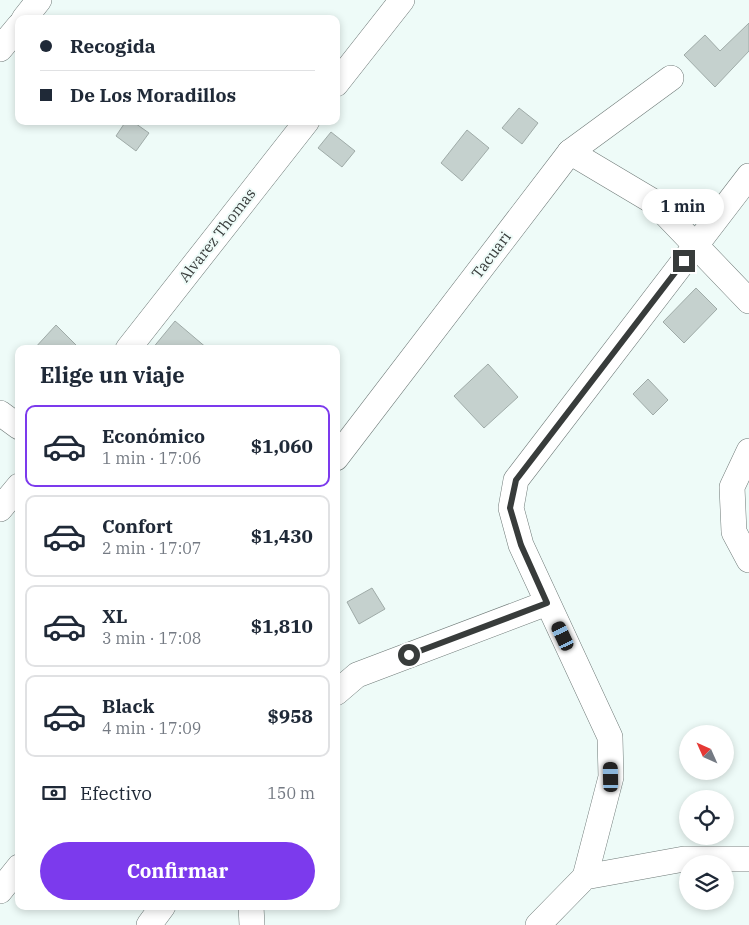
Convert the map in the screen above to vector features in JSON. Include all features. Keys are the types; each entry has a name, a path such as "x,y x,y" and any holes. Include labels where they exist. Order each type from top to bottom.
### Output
{"street":[{"path":"27,15 39,0"},
{"path":"340,79 402,0"},
{"path":"0,50 15,31"},
{"name":"Tacuari","path":"340,453 570,152 671,78"},
{"name":"Alvarez Thomas","path":"131,345 304,125"},
{"path":"570,152 654,202 749,301"},
{"path":"538,925 585,877 611,777 610,737 521,545 510,508 516,480 749,176"},
{"path":"0,412 15,424"},
{"path":"749,451 732,487 734,532 749,560"},
{"path":"0,509 15,491"},
{"path":"340,689 357,674 547,603"},
{"path":"585,877 684,859 749,858"},
{"path":"0,891 15,872"},
{"path":"149,925 160,910"},
{"path":"251,910 252,925"}],"building":[{"path":"749,23 749,51 715,87 684,55 705,35 720,51"},
{"path":"519,108 538,123 522,144 502,128"},
{"path":"123,125 138,125 149,133 136,151 116,136"},
{"path":"467,130 489,148 462,181 441,163"},
{"path":"331,132 355,151 342,167 318,148"},
{"path":"696,288 717,309 684,343 663,322"},
{"path":"175,321 203,345 155,345"},
{"path":"56,325 76,345 38,345"},
{"path":"488,364 518,397 484,428 454,396"},
{"path":"648,379 668,400 653,415 633,394"},
{"path":"372,588 385,609 359,624 347,602"}],"route":[{"path":"409,655 547,603 521,545 510,508 516,480 684,261"}]}
